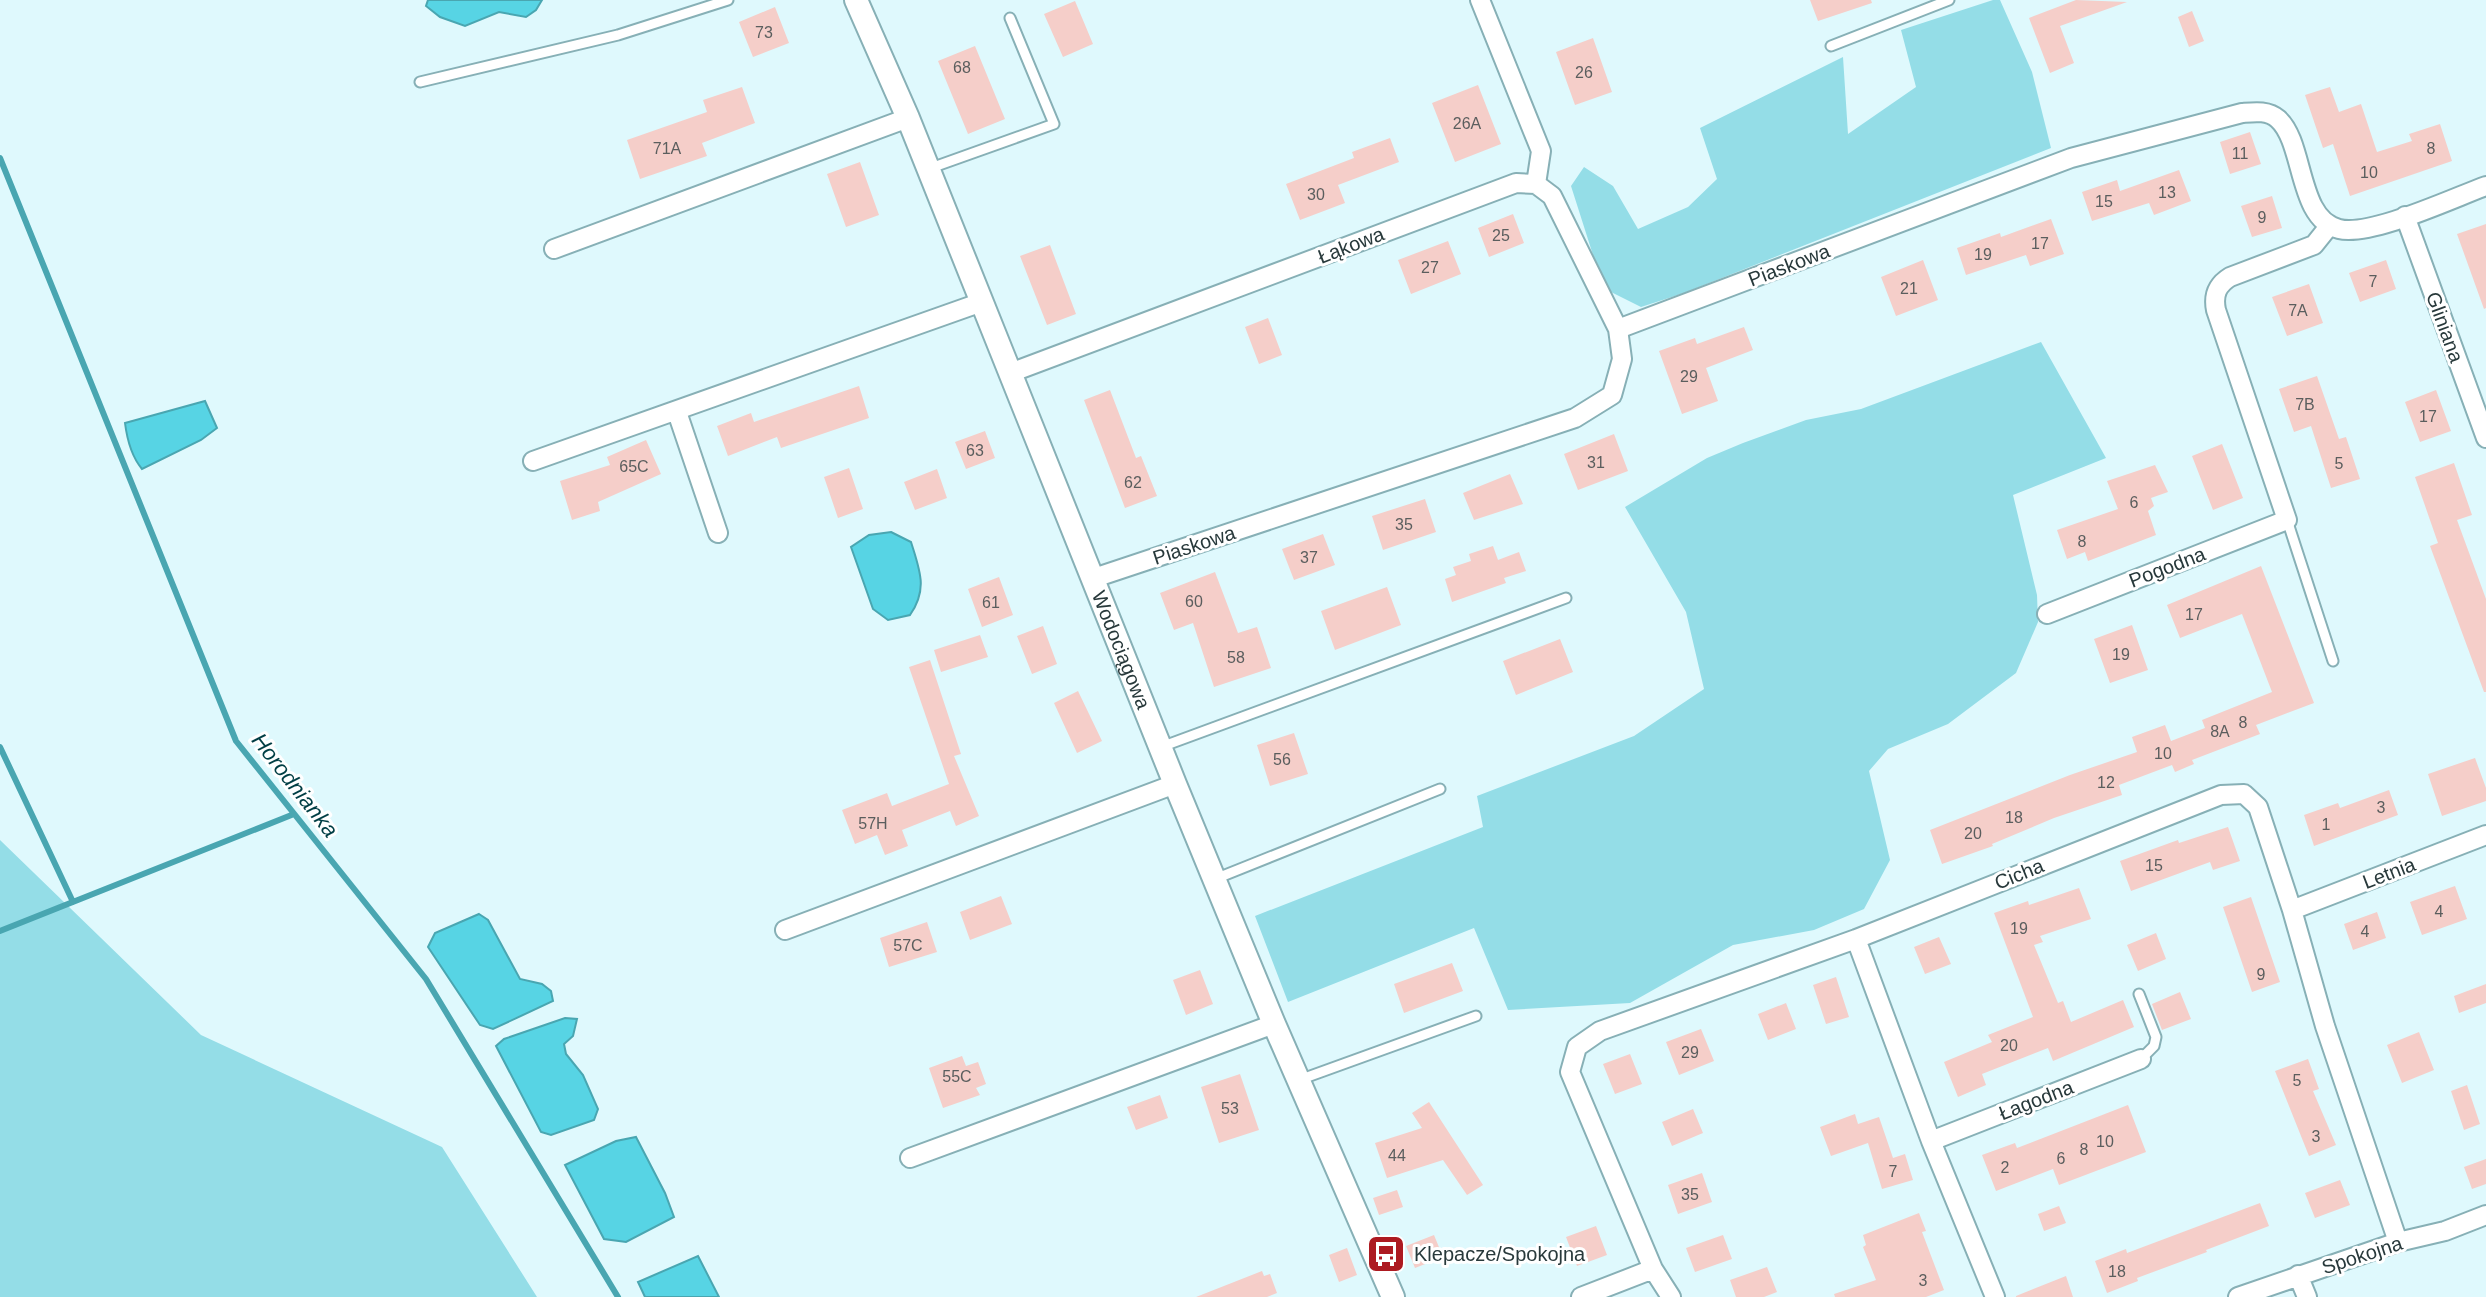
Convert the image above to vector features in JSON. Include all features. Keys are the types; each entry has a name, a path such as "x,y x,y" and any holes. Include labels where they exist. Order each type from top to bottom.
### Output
{"street":[{"name":"Wodociągowa","path":"856,0 908,118 1274,1024 1393,1297"},
{"path":"1480,0 1541,151 1536,184 1552,196 1618,329"},
{"name":"Piaskowa","path":"1094,578 1575,418 1612,395 1622,359 1618,329 2071,158 2242,113 2262,112 2277,118 2287,134 2311,202 2323,221 2330,225"},
{"path":"554,249 908,118"},
{"name":"Łąkowa","path":"1010,373 1516,183 1536,184"},
{"path":"2287,520 2216,310 2215,295 2223,281 2314,245 2330,225 2338,229 2363,230 2486,186"},
{"name":"Gliniana","path":"2405,216 2486,438"},
{"path":"533,461 982,302"},
{"path":"677,412 718,533"},
{"name":"Pogodna","path":"2047,614 2287,520"},
{"path":"785,930 1175,784"},
{"name":"Cicha","path":"1653,1269 1570,1072 1577,1047 1600,1031 1856,939 2221,795 2244,794 2258,807 2325,1026 2398,1242"},
{"name":"Letnia","path":"2292,910 2486,835"},
{"path":"1856,939 1931,1141 1995,1297"},
{"path":"910,1158 1274,1024"},
{"name":"Łagodna","path":"1931,1141 2141,1059"},
{"name":"Spokojna","path":"2238,1297 2486,1215"},
{"path":"1581,1297 1653,1269 1671,1297"},
{"path":"2298,1275 2307,1297"}],"lane":[{"path":"420,82 618,35 728,0"},
{"path":"1831,46 1949,0"},
{"path":"928,169 1054,124 1010,18"},
{"path":"2287,520 2333,661"},
{"path":"1161,747 1566,598"},
{"path":"1215,879 1440,789"},
{"path":"2139,994 2156,1037 2154,1046 2141,1059"},
{"path":"1299,1080 1476,1016"}],"shaded area":[{"path":"428,0 542,0 536,10 526,17 499,12 465,26 440,17 426,6"},
{"path":"2000,0 2032,72 2051,148 1684,293 1641,307 1611,292 1593,255 1571,186 1584,167 1613,186 1638,229 1688,207 1717,179 1700,128 1843,57 1848,134 1916,87 1901,30"},
{"path":"2041,342 2106,458 2013,495 2037,595 2038,622 2016,673 1948,724 1888,749 1869,771 1890,860 1864,909 1814,930 1733,945 1630,1003 1508,1010 1474,928 1288,1002 1255,916 1483,827 1477,796 1634,736 1704,689 1686,612 1625,507 1707,458 1743,443 1806,420 1861,409"},
{"path":"205,401 217,428 201,440 142,469 130,448 125,423"},
{"path":"891,532 911,542 921,588 910,615 888,620 873,609 851,547 869,535"},
{"path":"0,840 201,1035 442,1147 537,1297 0,1297"},
{"path":"479,914 488,920 520,979 542,984 551,991 553,1001 493,1029 480,1025 428,947 435,933"},
{"path":"565,1018 577,1019 573,1036 564,1044 566,1054 583,1075 598,1109 594,1120 551,1135 541,1132 496,1046 504,1039"},
{"path":"636,1137 674,1217 626,1242 604,1239 565,1165 616,1141"},
{"path":"698,1256 719,1297 645,1297 638,1282"}],"building":[{"path":"1810,0 1871,0 1872,3 1818,21"},
{"path":"2076,0 2127,2 2060,26 2074,63 2050,73 2029,18"},
{"path":"1075,1 1093,44 1063,57 1044,14"},
{"path":"775,7 789,43 753,57 739,22"},
{"path":"2192,11 2204,41 2189,47 2178,17"},
{"path":"1593,38 1612,92 1575,105 1556,52"},
{"path":"975,46 1005,119 968,134 938,61"},
{"path":"1478,85 1501,144 1455,162 1432,103"},
{"path":"742,87 755,123 702,143 707,156 640,179 627,140 707,112 703,100"},
{"path":"2330,87 2339,112 2361,104 2377,152 2412,141 2409,134 2440,124 2452,161 2350,196 2333,144 2323,148 2305,95"},
{"path":"2250,132 2261,164 2230,174 2220,142"},
{"path":"1390,138 1399,162 1338,185 1345,203 1300,220 1286,184 1354,158 1352,152"},
{"path":"860,162 879,215 846,227 827,174"},
{"path":"2179,170 2191,201 2154,215 2149,203 2092,221 2082,192 2117,180 2120,191"},
{"path":"2272,196 2282,228 2252,237 2241,206"},
{"path":"1513,214 1524,243 1489,257 1478,228"},
{"path":"2051,219 2064,254 2030,266 2026,255 1966,275 1957,248 2000,233 2001,237"},
{"path":"2486,224 2486,308 2484,309 2457,234"},
{"path":"1448,241 1461,274 1411,294 1398,260"},
{"path":"1050,245 1076,314 1047,325 1020,256"},
{"path":"1923,260 1938,300 1896,316 1881,277"},
{"path":"2386,260 2396,289 2360,302 2349,273"},
{"path":"2309,284 2323,323 2287,336 2272,297"},
{"path":"1268,318 1282,355 1259,364 1245,327"},
{"path":"1744,327 1753,350 1706,368 1718,401 1682,414 1659,351 1695,338 1697,344"},
{"path":"2317,376 2339,439 2346,437 2360,479 2331,488 2311,426 2294,432 2279,389"},
{"path":"859,386 869,418 781,448 777,437 728,456 717,426 751,413 754,422"},
{"path":"1110,390 1136,458 1141,456 1157,496 1125,508 1084,400"},
{"path":"2436,390 2451,431 2420,442 2405,402"},
{"path":"985,431 995,458 966,469 955,442"},
{"path":"1614,434 1628,471 1578,490 1564,454"},
{"path":"646,440 661,474 598,502 600,511 572,520 560,481 610,465 607,457"},
{"path":"2222,444 2243,498 2213,510 2192,456"},
{"path":"2454,463 2472,515 2457,520 2486,599 2486,692 2430,546 2438,543 2415,477"},
{"path":"2155,465 2168,492 2151,498 2154,506 2148,511 2156,535 2088,561 2085,552 2067,559 2057,530 2118,509 2107,481"},
{"path":"849,468 863,509 838,518 824,477"},
{"path":"937,469 947,498 915,510 904,482"},
{"path":"1510,474 1523,504 1474,520 1463,493"},
{"path":"1425,499 1436,532 1383,550 1372,516"},
{"path":"1323,534 1335,565 1294,580 1282,549"},
{"path":"1493,546 1498,560 1519,552 1526,571 1504,578 1506,583 1452,602 1445,579 1456,575 1453,567 1471,561 1469,554"},
{"path":"2261,566 2314,703 2256,725 2260,734 2192,760 2194,764 2175,772 2172,765 2119,785 2122,795 2054,818 1993,846 1942,864 1930,830 2137,752 2132,737 2165,725 2171,741 2205,728 2202,720 2272,692 2242,614 2180,638 2167,605"},
{"path":"1215,572 1238,633 1257,627 1271,668 1214,687 1193,623 1174,630 1160,593"},
{"path":"999,577 1013,615 982,627 968,589"},
{"path":"1387,587 1401,625 1335,650 1321,611"},
{"path":"2132,625 2148,670 2110,683 2094,639"},
{"path":"1043,626 1057,664 1032,674 1017,636"},
{"path":"980,635 988,657 941,672 934,650"},
{"path":"1560,639 1573,672 1516,695 1503,661"},
{"path":"930,660 961,754 954,756 979,816 956,826 950,811 902,830 908,846 885,855 877,835 855,844 842,810 887,793 892,806 949,784 909,667"},
{"path":"1078,691 1102,741 1077,753 1054,703"},
{"path":"1294,733 1308,774 1270,786 1257,745"},
{"path":"2475,758 2486,788 2486,801 2442,816 2428,774"},
{"path":"2389,790 2398,815 2314,846 2304,815 2338,803 2340,808"},
{"path":"2228,827 2240,861 2213,870 2210,862 2131,891 2120,861 2178,840 2179,843"},
{"path":"2455,886 2467,919 2422,935 2410,902"},
{"path":"2079,888 2091,919 2040,936 2043,942 2034,945 2058,1003 2063,1001 2071,1022 2123,1000 2134,1027 2053,1061 2048,1048 1982,1074 1986,1085 1958,1097 1944,1062 1992,1042 1988,1035 2033,1017 1994,913"},
{"path":"1001,896 1012,924 970,940 960,912"},
{"path":"2251,897 2280,982 2252,992 2223,907"},
{"path":"2377,912 2386,938 2353,950 2344,924"},
{"path":"927,922 937,952 889,967 880,938"},
{"path":"2156,933 2166,959 2138,971 2127,945"},
{"path":"1939,937 1951,964 1925,974 1914,947"},
{"path":"1452,963 1463,991 1404,1013 1394,984"},
{"path":"1200,970 1213,1004 1186,1015 1173,980"},
{"path":"1836,977 1849,1017 1826,1024 1813,985"},
{"path":"2486,984 2486,1003 2459,1013 2454,996"},
{"path":"2180,992 2191,1019 2162,1030 2152,1004"},
{"path":"1786,1003 1796,1029 1768,1040 1758,1014"},
{"path":"1701,1029 1714,1061 1679,1075 1666,1042"},
{"path":"2419,1032 2434,1070 2402,1083 2387,1045"},
{"path":"1630,1054 1642,1084 1615,1094 1603,1064"},
{"path":"962,1056 966,1066 978,1062 986,1084 976,1088 980,1095 943,1108 929,1068"},
{"path":"2308,1059 2319,1089 2313,1091 2336,1145 2309,1156 2275,1071"},
{"path":"1240,1074 1259,1130 1219,1143 1201,1087"},
{"path":"2467,1085 2480,1124 2464,1130 2451,1091"},
{"path":"1160,1095 1168,1118 1136,1130 1127,1107"},
{"path":"1429,1102 1483,1185 1467,1195 1443,1160 1387,1178 1375,1143 1422,1128 1412,1113"},
{"path":"2128,1105 2146,1152 2059,1185 2053,1169 1996,1191 1982,1155 2015,1143 2017,1148"},
{"path":"1693,1109 1703,1133 1672,1146 1662,1122"},
{"path":"1855,1114 1858,1124 1879,1117 1893,1158 1905,1154 1913,1180 1882,1189 1868,1143 1831,1156 1820,1127"},
{"path":"2486,1159 2486,1184 2472,1189 2464,1167"},
{"path":"1702,1173 1712,1202 1678,1214 1668,1185"},
{"path":"2340,1180 2350,1205 2315,1218 2305,1193"},
{"path":"1397,1190 1403,1207 1379,1215 1373,1198"},
{"path":"2260,1203 2269,1226 2107,1293 2095,1261 2126,1249 2127,1253"},
{"path":"2059,1206 2066,1223 2044,1231 2038,1214"},
{"path":"1919,1213 1926,1231 1922,1232 1944,1290 1926,1297 1835,1297 1834,1294 1876,1280 1863,1247 1866,1245 1863,1235"},
{"path":"1596,1226 1607,1255 1577,1266 1566,1237"},
{"path":"1434,1235 1443,1257 1415,1268 1406,1246"},
{"path":"1723,1235 1732,1259 1695,1272 1686,1248"},
{"path":"1347,1248 1357,1275 1339,1282 1329,1255"},
{"path":"1767,1267 1777,1292 1764,1297 1736,1297 1730,1280"},
{"path":"1262,1271 1264,1276 1270,1274 1277,1293 1267,1297 1196,1297"},
{"path":"2066,1276 2073,1297 2016,1297 2016,1296"}],"waterway":[{"name":"Horodnianka","path":"0,158 236,741 426,979 618,1297"},
{"path":"0,747 73,902"},
{"path":"0,931 294,814"}],"place":[{"name":"Klepacze/Spokojna","path":"1386,1254"}]}
